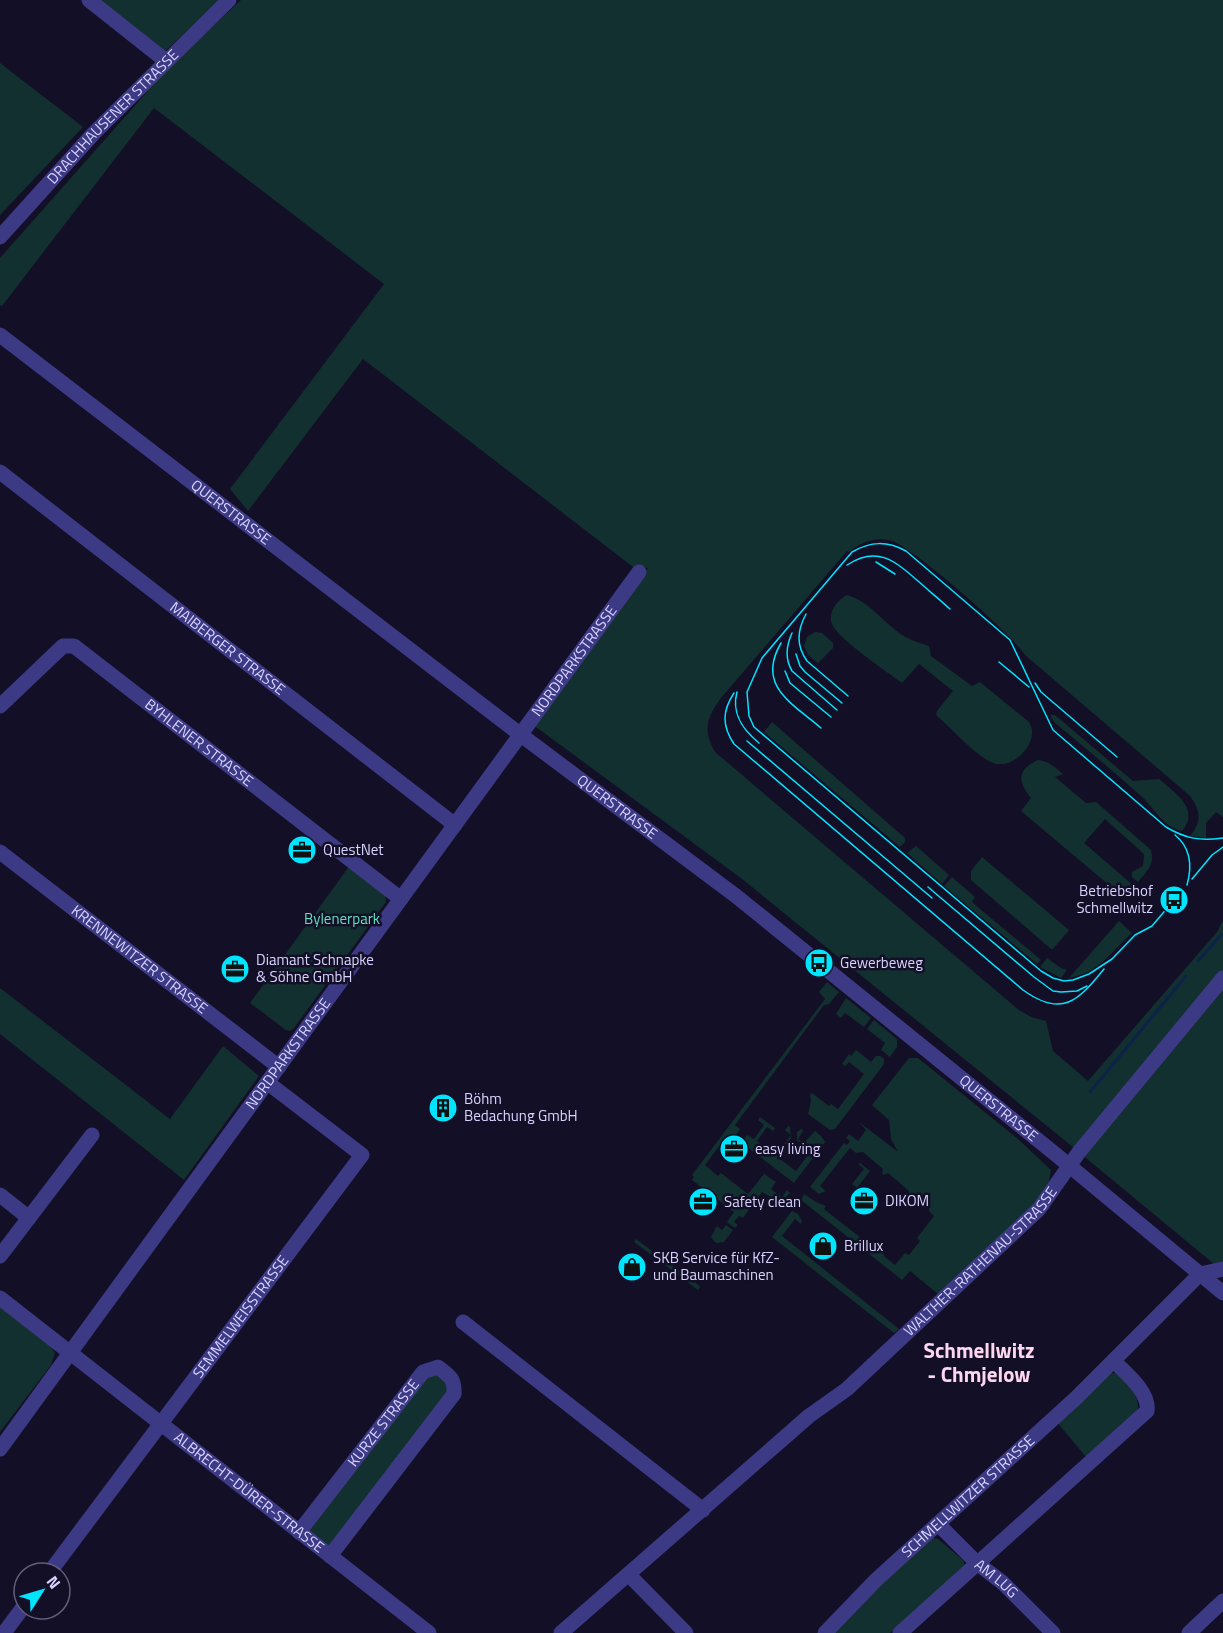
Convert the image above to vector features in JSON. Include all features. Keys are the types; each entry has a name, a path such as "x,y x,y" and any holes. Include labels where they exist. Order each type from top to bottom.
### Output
{"street":[{"path":"88,0 166,61"},
{"name":"DRACHHAUSENER STRASSE","path":"0,237 94,133 229,0"},
{"name":"QUERSTRASSE","path":"0,335 521,735 736,896 1223,1293"},
{"name":"MAIBERGER STRASSE","path":"0,472 455,825"},
{"name":"NORDPARKSTRASSE","path":"0,1449 639,572"},
{"name":"BYHLENER STRASSE","path":"0,705 63,646 74,646 401,899"},
{"name":"KRENNEWITZER STRASSE","path":"0,852 279,1067"},
{"name":"WALTHER-RATHENAU-STRASSE","path":"561,1633 809,1416 855,1381 1039,1209 1079,1152 1223,978"},
{"name":"SEMMELWEISSTRASSE","path":"58,1561 362,1155 268,1083"},
{"path":"0,1256 92,1135"},
{"path":"0,1195 29,1218"},
{"path":"1200,1274 1223,1269"},
{"name":"SCHMELLWITZER STRASSE","path":"825,1633 869,1586 1114,1361 1200,1274"},
{"name":"ALBRECHT-DÜRER-STRASSE","path":"0,1298 429,1633"},
{"path":"463,1322 703,1510"},
{"path":"900,1633 1147,1411 1149,1404 1144,1394 1114,1361"},
{"name":"KURZE STRASSE","path":"299,1532 423,1372 438,1367 453,1378 454,1394 330,1556"},
{"name":"AM LUG","path":"938,1524 977,1563 1003,1583 1053,1633"},
{"path":"629,1575 686,1633"},
{"path":"1189,1633 1223,1601"}],"green space":[{"path":"97,0 220,0 164,52"},
{"path":"241,0 1223,0 1223,817 1216,812 1206,823 1206,838 1190,836 1197,825 1199,815 1189,795 1025,655 1002,629 962,593 921,559 892,541 880,539 869,541 847,551 721,698 709,719 708,731 715,752 1019,1010 1031,1017 1046,1021 1053,1051 1088,1081 1217,932 1223,920 1223,1263 1214,1264 742,879 532,724 648,568 633,567 363,359 248,511 230,489 384,284 154,108 2,306 0,305 0,258 170,66"},
{"path":"0,63 83,127 0,215"},
{"path":"847,595 869,607 902,635 929,646 931,656 972,686 980,682 1028,721 1032,728 1032,736 1024,752 1017,758 1001,764 986,759 936,715 953,691 919,664 902,683 864,656 837,632 831,621 836,604"},
{"path":"815,632 822,633 833,643 833,648 818,663 808,655 804,646 807,637"},
{"path":"1050,715 1055,715 1133,781 1159,779 1178,795 1189,815 1182,831 1164,821 1140,795 1054,722"},
{"path":"772,722 905,838 905,842 900,847 764,732"},
{"path":"1038,760 1063,774 1055,777 1086,803 1096,802 1151,850 1151,864 1138,882 1132,877 1132,872 1143,866 1144,854 1105,819 1084,843 1134,886 1122,891 1115,889 1021,811 1031,798 1021,777 1026,768"},
{"path":"916,846 949,875 942,884 907,853"},
{"path":"982,857 1069,930 1053,949 971,880 971,871"},
{"name":"Bylenerpark","path":"350,865 385,894 386,902 294,1028 290,1031 286,1030 250,1003"},
{"path":"952,877 975,897 972,902 1041,960 1037,964 944,886"},
{"path":"1119,921 1132,933 1097,966 1069,978"},
{"path":"1047,958 1067,970 1061,978 1040,967"},
{"path":"827,982 839,992 829,1004 824,1005 735,1125 740,1129 736,1135 743,1140 747,1135 754,1139 764,1125 758,1120 760,1117 775,1128 773,1131 767,1127 757,1141 762,1145 758,1151 765,1157 770,1151 776,1155 791,1135 777,1157 796,1171 811,1151 797,1140 797,1132 801,1129 803,1131 798,1139 804,1143 815,1131 825,1142 794,1183 743,1144 740,1148 726,1137 705,1165 718,1176 721,1173 748,1194 764,1174 776,1182 771,1189 782,1197 787,1190 790,1193 783,1200 778,1201 762,1192 743,1218 739,1216 734,1222 738,1225 735,1228 727,1222 734,1212 692,1180 694,1177 692,1175 825,999 819,992"},
{"path":"0,988 170,1119 223,1046 259,1076 184,1180 0,1034"},
{"path":"846,998 871,1018 864,1027 845,1013 841,1018 836,1014"},
{"path":"874,1020 897,1039 897,1047 890,1057 881,1050 885,1043 867,1029"},
{"path":"856,1050 871,1062 876,1056 880,1056 884,1059 884,1064 835,1129 830,1130 808,1114 810,1095 812,1093 829,1106 831,1104 838,1109 864,1074 849,1062 845,1066 842,1064 849,1054 851,1056"},
{"path":"909,1058 918,1058 1018,1139 1051,1170 1048,1187 1036,1203 938,1294 910,1271 902,1280 801,1200 804,1194 826,1206 824,1209 875,1249 875,1246 883,1252 884,1256 895,1265 905,1253 909,1255 920,1241 917,1238 934,1216 929,1211 929,1207 915,1195 909,1195 909,1191 888,1173 884,1175 883,1169 863,1152 856,1153 850,1148 820,1186 826,1191 819,1194 810,1187 844,1143 847,1145 850,1141 846,1138 849,1134 858,1141 866,1130 859,1122 898,1152 891,1139 889,1120 872,1105"},
{"path":"788,1126 790,1127 791,1135 785,1130"},
{"path":"860,1163 870,1171 857,1188 852,1184 864,1169 858,1164"},
{"path":"792,1211 798,1214 802,1221 801,1224 795,1219 782,1236 899,1329 894,1333 772,1237"},
{"path":"726,1225 733,1230 724,1242 716,1243 711,1237 717,1226 722,1230"},
{"path":"636,1239 697,1284 700,1287 698,1290 634,1242"},
{"path":"0,1306 49,1344 55,1353 51,1365 0,1432"},
{"path":"435,1372 448,1381 447,1394 329,1550 304,1531 423,1376"},
{"path":"1110,1373 1116,1373 1132,1391 1137,1401 1137,1413 1087,1458 1056,1421"},
{"path":"930,1537 938,1539 963,1560 965,1565 963,1569 890,1633 832,1633"}],"waterway":[{"path":"1198,961 1222,934"},
{"path":"1090,1092 1186,976"}],"tram line":[{"path":"1174,900 1152,926 1135,935 1112,959 1089,974 1064,981 1041,971 754,727 749,716 747,692 762,658 852,552 872,544 886,544 899,548 906,551 1010,640 1053,730 1166,827 1193,838 1223,838"},
{"path":"847,565 868,556 885,558 901,567 950,609"},
{"path":"876,562 895,574"},
{"path":"806,614 799,638 803,655 848,696"},
{"path":"792,633 787,652 792,671 837,710"},
{"path":"781,643 774,658 775,682 789,701 821,728"},
{"path":"796,654 805,672 842,703"},
{"path":"999,662 1029,687"},
{"path":"785,671 790,683 831,717"},
{"path":"1035,683 1041,692 1117,757"},
{"path":"737,692 736,707 740,721 759,743"},
{"path":"734,693 727,706 725,718 727,731 734,744 1023,990 1048,1003 1068,1002 1086,990 1104,969"},
{"path":"747,741 932,898"},
{"path":"1175,835 1184,846 1189,858 1187,885"},
{"path":"1192,879 1212,855 1223,847"},
{"path":"928,887 1053,991 1077,991 1087,986"}],"place":[{"name":"QuestNet","path":"302,850"},
{"name":"Betriebshof Schmellwitz","path":"1174,900"},
{"name":"Gewerbeweg","path":"819,963"},
{"name":"Diamant Schnapke & Söhne GmbH","path":"235,969"},
{"name":"Böhm Bedachung GmbH","path":"443,1108"},
{"name":"easy living","path":"734,1149"},
{"name":"DIKOM","path":"864,1201"},
{"name":"Safety clean","path":"703,1202"},
{"name":"Brillux","path":"823,1246"},
{"name":"SKB Service für KfZ- und Baumaschinen","path":"632,1267"}],"district":[{"name":"Schmellwitz - Chmjelow","path":"979,1363"}]}
